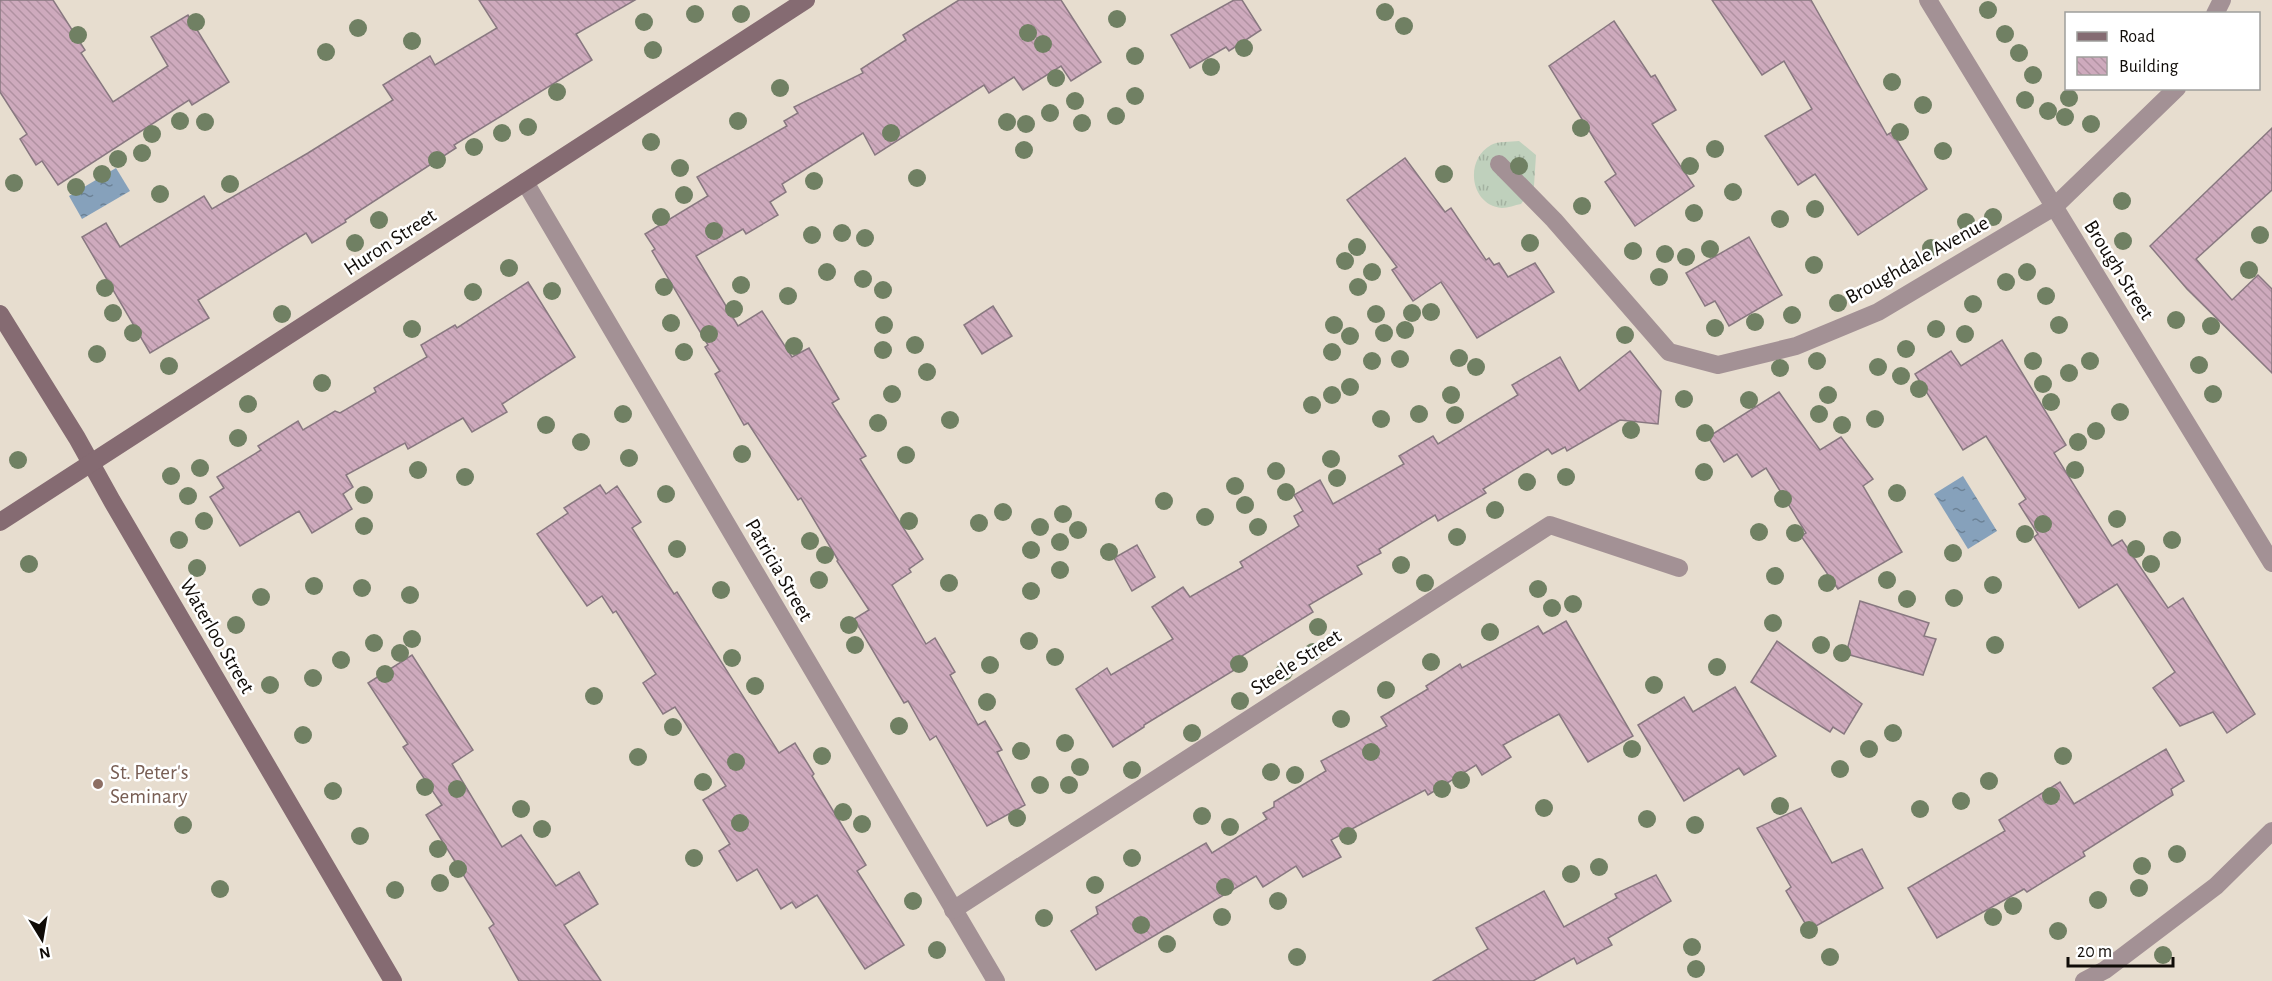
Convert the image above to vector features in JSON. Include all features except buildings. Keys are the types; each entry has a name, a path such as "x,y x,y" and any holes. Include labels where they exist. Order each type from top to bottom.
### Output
{"street":[{"name":"Huron Street","path":"0,522 806,0"},
{"name":"Brough Street","path":"1928,0 2272,563"},
{"name":"Broughdale Avenue","path":"1499,164 1554,220 1669,352 1718,365 1796,346 1878,312 2054,207 2175,90"},
{"name":"Patricia Street","path":"525,182 996,981"},
{"name":"Waterloo Street","path":"0,314 91,463 393,981"},
{"name":"Steele Street","path":"953,910 1550,525 1679,568"},
{"path":"2084,981 2105,970 2216,886 2272,831"}],"green space":[{"path":"1519,141 1536,155 1534,186 1521,204 1507,208 1491,205 1477,191 1474,171 1477,161 1482,152 1491,145"}],"water":[{"path":"116,168 130,191 82,219 69,196"},
{"path":"1963,476 1997,531 1968,549 1934,494"}],"place":[{"name":"St. Peter's Seminary","path":"98,784"}]}
